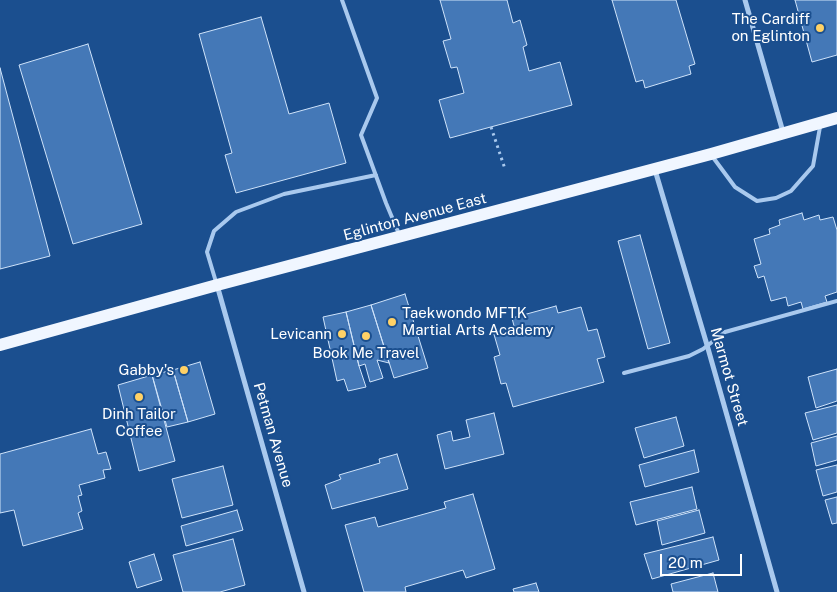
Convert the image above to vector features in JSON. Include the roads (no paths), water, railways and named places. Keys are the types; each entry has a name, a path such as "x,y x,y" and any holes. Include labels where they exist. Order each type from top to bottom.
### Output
{"main road":[{"name":"Eglinton Avenue East","path":"0,345 216,284 400,237 837,118"}],"street":[{"path":"745,0 783,133"},
{"name":"Marmot Street","path":"654,169 707,345 776,592"},
{"name":"Petman Avenue","path":"216,284 304,592"}],"lane":[{"path":"342,0 377,98 361,135 400,237"},
{"path":"710,154 736,186 757,201 776,198 791,191 812,166 821,122"},
{"path":"216,284 207,252 214,230 236,212 284,194 376,175"},
{"path":"624,373 689,356 726,332 837,301"}],"place":[{"name":"The Cardiff on Eglinton","path":"820,28"},
{"name":"Taekwondo MFTK Martial Arts Academy","path":"392,322"},
{"name":"Levicann","path":"342,334"},
{"name":"Book Me Travel","path":"366,336"},
{"name":"Gabby's","path":"184,370"},
{"name":"Dinh Tailor Coffee","path":"139,397"}]}
